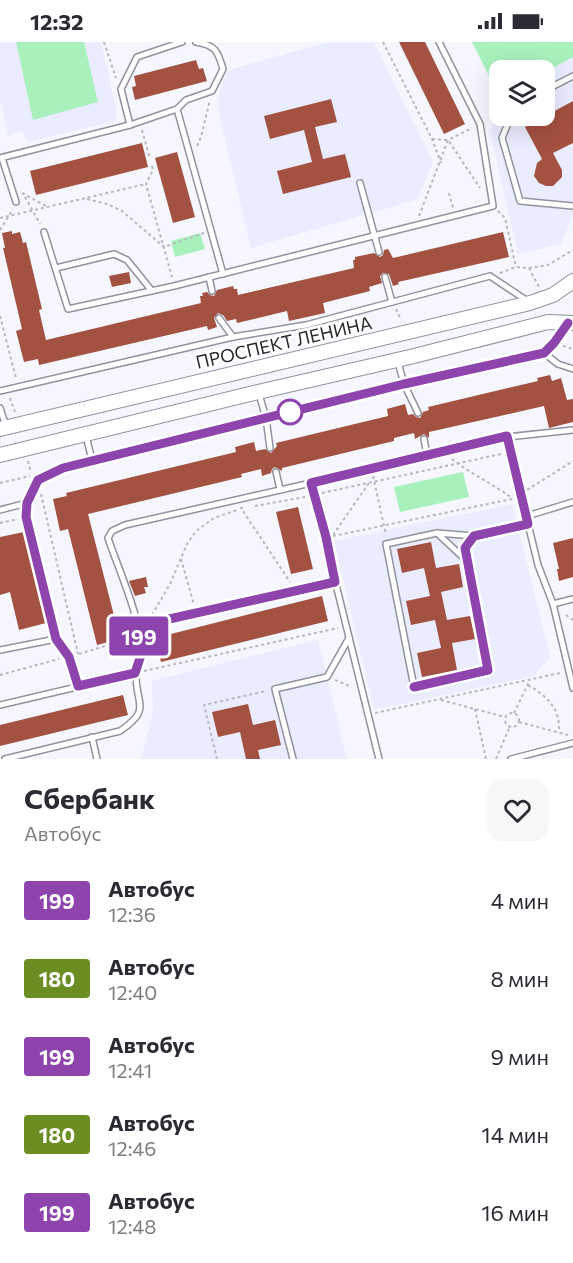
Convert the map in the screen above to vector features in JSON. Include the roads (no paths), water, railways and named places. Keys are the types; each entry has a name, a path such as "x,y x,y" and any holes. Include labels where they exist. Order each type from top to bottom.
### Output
{"street":[{"name":"ПРОСПЕКТ ЛЕНИНА","path":"3,429 530,303 553,294 573,281"},
{"path":"0,455 548,322 571,323"}],"lane":[{"path":"130,125 121,89 137,57 182,42"},
{"path":"16,202 1,158 140,122 177,109 186,100 212,91 223,69 218,52 206,44 196,42"},
{"path":"44,232 69,309 376,237 493,206 480,124 439,42"},
{"path":"555,85 573,76"},
{"path":"177,109 223,273"},
{"path":"507,126 502,138 520,201 573,206"},
{"path":"360,183 379,252"},
{"path":"56,268 114,254 127,260 152,291"},
{"path":"0,391 233,337 306,325 490,276 530,303"},
{"path":"209,277 212,291"},
{"path":"385,277 392,302"},
{"path":"219,318 233,337"},
{"path":"78,686 69,657 56,639 26,517 27,503 38,480 63,468 92,460 404,384 544,353 571,323"},
{"path":"544,353 558,364 573,369"},
{"path":"398,360 404,384 418,413"},
{"path":"258,392 266,418 270,448"},
{"path":"0,408 3,429"},
{"path":"4,759 120,731 135,720 141,705 135,673 142,652 138,626 108,538 112,531 125,525 507,436 573,430"},
{"path":"86,435 92,460"},
{"path":"507,436 538,565 553,604 573,688"},
{"path":"424,439 427,455"},
{"path":"276,472 280,489"},
{"path":"311,483 329,537 335,582 379,759"},
{"path":"527,516 573,502"},
{"path":"0,510 27,503"},
{"path":"474,536 465,548 488,670 414,687 386,544 437,533 474,536 528,524"},
{"path":"437,533 468,562"},
{"path":"138,626 335,582"},
{"path":"553,604 573,599"},
{"path":"293,759 275,689 327,677 349,638"},
{"path":"0,650 56,639"},
{"path":"0,705 135,673"},
{"path":"92,737 98,759"},
{"path":"511,759 573,741"}]}
